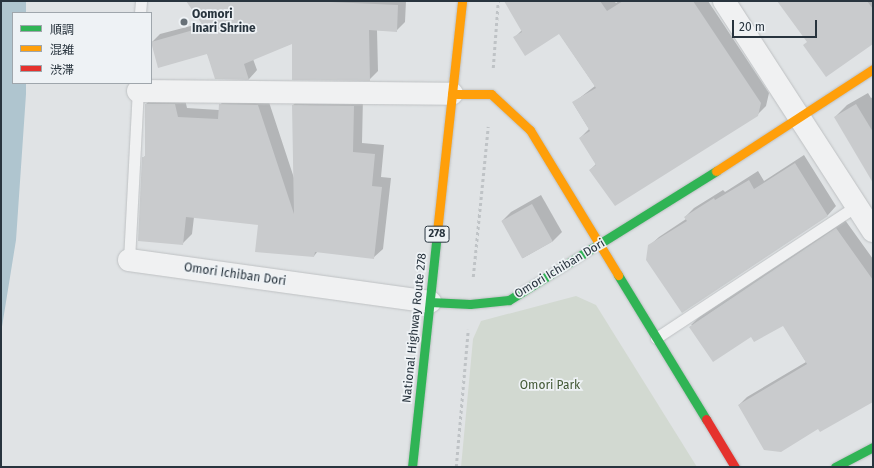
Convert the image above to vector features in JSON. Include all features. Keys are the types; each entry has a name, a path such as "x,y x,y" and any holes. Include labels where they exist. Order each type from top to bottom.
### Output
{"main road":[{"name":"National Highway Route 278","path":"412,467 462,1"},
{"name":"Omori Ichiban Dori","path":"430,302 470,304 508,300 602,244 873,69"},
{"path":"452,94 491,94 530,130 602,244 656,338 735,467"},
{"path":"836,467 873,448"}],"street":[{"path":"724,1 873,231"},
{"path":"138,87 452,94"},
{"name":"Omori Ichiban Dori","path":"129,260 430,302"}],"lane":[{"path":"140,12 141,1"},
{"path":"129,260 138,87"},
{"path":"656,338 856,206"}],"path":[{"path":"456,467 470,304 491,94 498,1"}],"green space":[{"name":"Omori Park","path":"576,296 596,305 697,467 461,467 473,339 481,321"}],"water":[{"path":"1,1 26,1 26,12 12,12 12,84 26,84 26,94 16,240 1,333"}],"building":[{"path":"186,1 308,1 398,5 397,32 369,30 370,81 292,80 292,44 244,64 249,80 215,79 207,54 158,68 152,42 204,27"},
{"path":"504,1 600,1 607,11 623,1 693,1 761,103 758,116 615,206 589,170 596,165 579,138 590,131 572,102 596,88 559,34 525,56 513,37 522,32"},
{"path":"777,1 867,1 873,9 873,44 826,77 803,45 807,42"},
{"path":"145,104 175,104 178,117 218,119 219,104 258,105 294,214 292,105 354,106 353,152 375,154 372,186 382,187 374,259 315,252 314,257 255,252 258,225 186,217 183,245 138,241 142,157 145,157"},
{"path":"856,104 873,132 873,183 834,117"},
{"path":"795,163 828,216 682,313 646,260 648,245 687,221 684,217 714,198 715,200 749,180 754,189"},
{"path":"532,204 553,242 522,259 501,221"},
{"path":"836,228 873,280 873,402 820,432 818,429 781,452 764,450 738,405 807,364 783,326 754,342 751,337 713,362 689,327"}],"traffic: fast":[{"path":"430,302 470,304 509,300 716,171"},
{"path":"412,467 437,232"},
{"path":"618,275 706,419"},
{"path":"835,467 873,447"}],"traffic: slow":[{"path":"437,232 462,1"},
{"path":"716,171 873,69"},
{"path":"452,94 491,94 530,130 618,275"}],"traffic: jam":[{"path":"706,419 735,467"}],"place":[{"name":"Oomori Inari Shrine","path":"184,22"}]}
